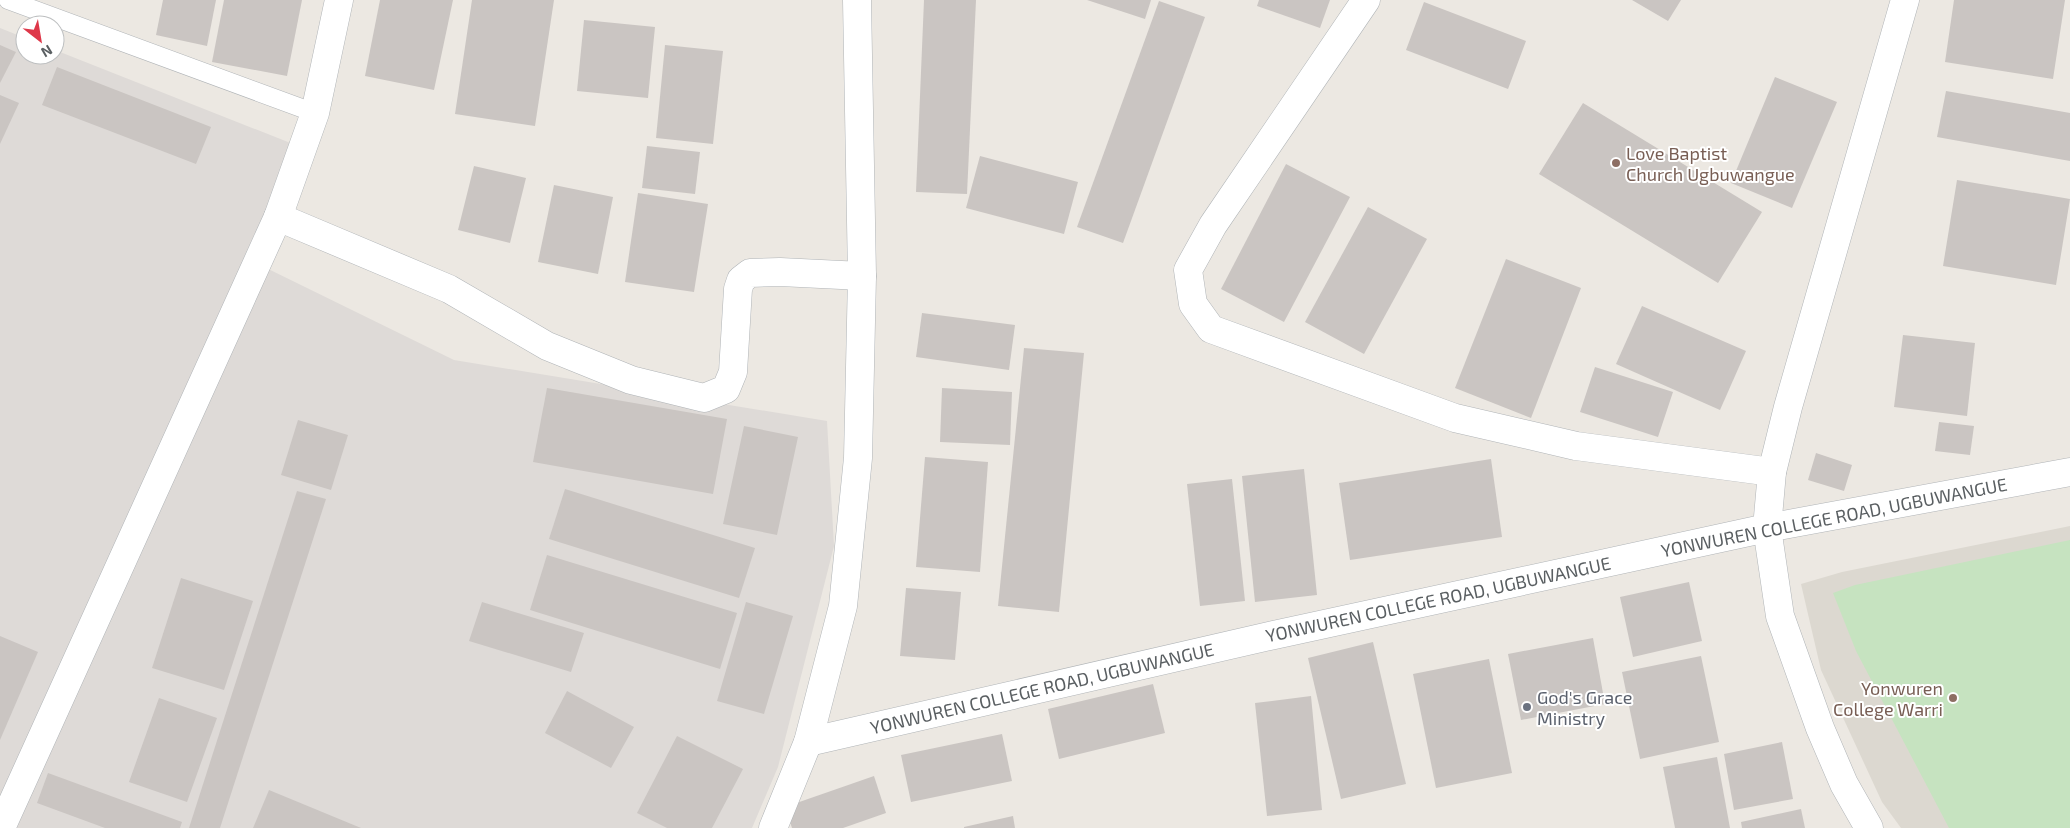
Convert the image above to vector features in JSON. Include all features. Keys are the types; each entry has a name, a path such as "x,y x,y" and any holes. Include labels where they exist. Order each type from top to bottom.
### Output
{"street":[{"path":"1,828 278,217 316,113 339,0"},
{"path":"774,828 808,742 843,606 858,458 862,276 857,0"},
{"path":"1366,0 1212,225 1188,270 1193,304 1211,330 1455,418 1576,446 1772,472"},
{"path":"1869,828 1844,784 1820,728 1780,616 1767,528 1772,472 1788,407 1905,0"},
{"path":"278,217 449,289 547,346 631,380 704,398 726,389 733,372 738,289 741,280 750,274 780,272 862,276"},
{"name":"YONWUREN COLLEGE ROAD, UGBUWANGUE","path":"808,742 1274,635 1767,528 2070,472"}],"lane":[{"path":"8,0 316,113"}],"shaded area":[{"path":"0,28 15,34 15,65 65,65 65,54 293,144 246,258 454,360 827,421 834,546 778,767 752,828 0,828"},
{"name":"Yonwuren College Warri","path":"2070,526 2070,828 1901,828 1882,802 1821,670 1801,584 1842,572"}],"green space":[{"name":"Yonwuren College Warri","path":"2070,540 2070,828 1949,828 1856,651 1833,593 1855,585"}],"building":[{"path":"163,0 216,0 207,46 156,35"},
{"path":"224,0 302,0 287,76 212,62"},
{"path":"380,0 453,0 434,90 365,76"},
{"path":"472,0 554,0 535,126 455,114"},
{"path":"924,0 976,0 967,194 916,192"},
{"path":"1087,0 1151,0 1145,19"},
{"path":"1259,0 1330,0 1320,28 1257,6"},
{"path":"1632,0 1681,0 1668,21"},
{"path":"1954,0 2065,0 2053,79 1945,62"},
{"path":"1159,1 1205,17 1123,243 1077,227"},
{"path":"1424,2 1526,41 1508,89 1406,50"},
{"path":"584,20 655,27 648,98 577,91"},
{"path":"0,45 15,52 15,54 0,83"},
{"path":"665,45 723,51 713,144 656,138"},
{"path":"57,67 211,127 196,164 42,105"},
{"path":"1775,77 1837,102 1792,208 1731,183"},
{"path":"1946,91 2070,113 2070,161 1937,137"},
{"path":"0,95 19,103 0,144"},
{"path":"1583,103 1762,212 1718,283 1539,174"},
{"path":"647,146 700,152 695,194 642,188"},
{"path":"980,156 1078,182 1064,234 966,208"},
{"path":"1286,164 1350,197 1284,322 1221,289"},
{"path":"474,166 526,178 510,243 458,230"},
{"path":"1957,180 2070,199 2056,285 1943,266"},
{"path":"554,185 613,197 598,274 538,262"},
{"path":"638,193 708,204 694,292 625,282"},
{"path":"1368,207 1427,239 1364,354 1305,322"},
{"path":"1506,259 1581,288 1531,418 1455,388"},
{"path":"1642,306 1746,351 1720,410 1616,364"},
{"path":"922,313 1015,325 1009,370 916,357"},
{"path":"1903,335 1975,343 1967,416 1894,407"},
{"path":"1024,348 1084,353 1059,612 998,606"},
{"path":"1595,367 1673,392 1658,437 1580,412"},
{"path":"547,388 727,419 713,494 533,462"},
{"path":"942,388 1012,392 1010,445 940,442"},
{"path":"298,420 348,435 331,490 281,475"},
{"path":"1939,422 1974,426 1970,455 1935,451"},
{"path":"744,426 798,437 777,535 723,524"},
{"path":"1816,453 1852,465 1844,491 1808,480"},
{"path":"925,457 988,462 980,572 916,567"},
{"path":"1491,459 1502,537 1350,560 1339,483"},
{"path":"1304,469 1317,595 1255,602 1242,476"},
{"path":"1232,479 1245,601 1200,606 1187,484"},
{"path":"565,489 755,548 739,598 549,539"},
{"path":"297,491 326,499 220,828 189,828"},
{"path":"547,555 737,613 720,669 530,610"},
{"path":"181,578 253,601 224,690 152,668"},
{"path":"1689,582 1702,641 1633,657 1620,597"},
{"path":"906,588 961,592 955,660 900,656"},
{"path":"482,602 584,633 571,672 469,641"},
{"path":"746,602 793,616 764,714 717,701"},
{"path":"0,636 38,652 0,740"},
{"path":"1593,638 1605,704 1521,720 1508,654"},
{"path":"1373,642 1406,784 1341,799 1308,658"},
{"path":"1701,656 1719,742 1640,759 1622,672"},
{"path":"1489,659 1512,773 1436,788 1413,674"},
{"path":"1153,684 1165,733 1059,759 1048,709"},
{"path":"567,691 634,727 611,768 545,733"},
{"path":"1311,696 1322,810 1267,816 1255,703"},
{"path":"159,698 217,718 187,802 129,782"},
{"path":"1002,734 1012,781 911,802 901,755"},
{"path":"677,736 743,769 712,828 667,828 637,813"},
{"path":"1782,742 1793,799 1734,810 1724,754"},
{"path":"1717,757 1730,828 1675,828 1663,767"},
{"path":"48,773 182,822 180,828 105,828 37,803"},
{"path":"874,776 886,813 843,828 792,828 785,807"},
{"path":"269,790 361,828 253,828"},
{"path":"1801,809 1805,828 1742,828 1741,822"},
{"path":"1013,816 1015,828 964,828 964,827"}],"place":[{"name":"Love Baptist Church Ugbuwangue","path":"1616,163"},
{"name":"Yonwuren College Warri","path":"1953,698"},
{"name":"God's Grace Ministry","path":"1527,707"}]}
